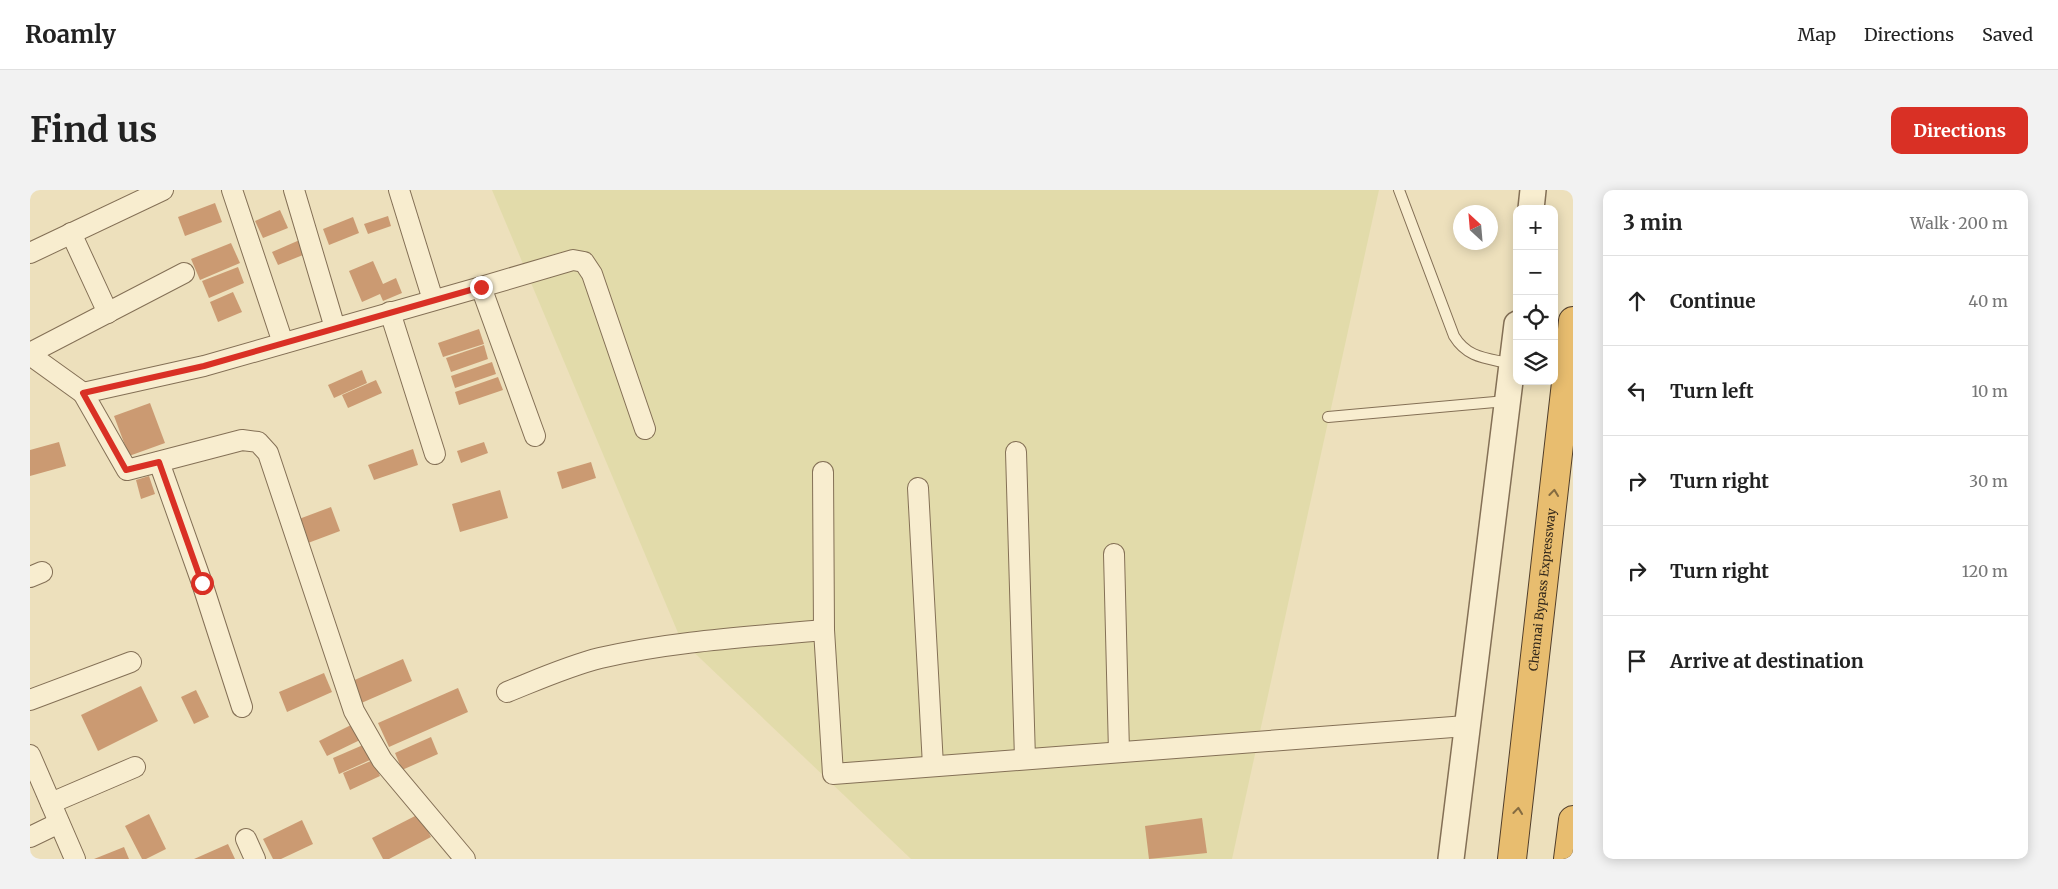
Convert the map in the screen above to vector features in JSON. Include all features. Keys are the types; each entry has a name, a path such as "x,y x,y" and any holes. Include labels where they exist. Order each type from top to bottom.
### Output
{"highway":[{"name":"Chennai Bypass Expressway","path":"1512,859 1573,321"},
{"path":"1568,859 1573,820"}],"street":[{"path":"30,253 163,190"},
{"path":"232,190 283,343"},
{"path":"294,190 335,328"},
{"path":"399,190 433,300"},
{"path":"1531,205 1533,190"},
{"path":"71,233 108,313"},
{"path":"83,393 204,366 573,260 584,262 592,274 645,429"},
{"path":"184,273 30,354 83,393 126,470 242,440 258,442 268,453 354,711 382,760 465,859"},
{"path":"481,287 534,436"},
{"path":"390,312 435,454"},
{"path":"1451,859 1515,340"},
{"path":"1016,452 1025,759"},
{"path":"159,462 202,583 242,708"},
{"path":"823,472 824,630 833,774 1466,726"},
{"path":"918,488 933,766"},
{"path":"1114,554 1119,752"},
{"path":"507,692 558,671 599,658 674,644 824,630"},
{"path":"30,700 131,662"},
{"path":"30,755 75,859"},
{"path":"51,803 135,767"},
{"path":"30,837 59,823"},
{"path":"246,840 255,859"}],"lane":[{"path":"1399,190 1454,336 1461,347 1471,354 1512,364"},
{"path":"1328,417 1507,401"}],"shaded area":[{"path":"492,190 1379,190 1232,859 911,859 681,640"}],"building":[{"path":"215,203 222,222 185,236 178,217"},
{"path":"280,210 288,228 263,238 255,221"},
{"path":"388,216 391,226 368,234 364,224"},
{"path":"353,217 359,233 329,245 323,229"},
{"path":"302,239 308,253 278,265 272,252"},
{"path":"231,243 240,263 200,280 191,259"},
{"path":"373,261 383,284 396,278 402,293 383,301 380,294 362,302 349,271"},
{"path":"238,267 244,283 209,298 202,281"},
{"path":"233,292 242,312 218,322 210,302"},
{"path":"479,329 484,344 443,357 438,343"},
{"path":"484,345 488,359 451,372 446,358"},
{"path":"492,362 496,374 455,388 451,376"},
{"path":"362,370 367,383 334,398 328,385"},
{"path":"498,377 503,390 459,405 455,392"},
{"path":"376,380 382,393 348,408 342,395"},
{"path":"150,403 165,443 129,456 114,416"},
{"path":"59,442 66,466 30,476 30,450"},
{"path":"484,442 488,453 461,463 457,451"},
{"path":"413,449 418,465 374,480 368,465"},
{"path":"591,462 596,478 562,489 557,472"},
{"path":"149,476 155,494 141,499 136,480"},
{"path":"500,490 508,518 460,532 452,504"},
{"path":"331,507 340,531 308,543 299,519"},
{"path":"403,659 412,681 359,704 350,682"},
{"path":"324,673 332,692 287,712 279,692"},
{"path":"141,686 158,721 98,751 81,715"},
{"path":"458,688 468,712 389,747 378,723"},
{"path":"196,690 209,717 194,724 181,697"},
{"path":"353,724 360,740 327,756 319,741"},
{"path":"431,737 438,754 402,770 395,753"},
{"path":"363,745 370,760 339,774 333,758"},
{"path":"373,760 380,776 350,790 343,773"},
{"path":"149,814 166,849 146,859 142,859 125,826"},
{"path":"419,814 431,837 389,859 383,859 372,838"},
{"path":"1202,818 1207,853 1149,859 1145,826"},
{"path":"302,820 313,844 281,859 273,859 263,839"},
{"path":"228,844 235,859 194,859"},
{"path":"124,847 129,859 94,859"}],"route":[{"path":"202,583 159,462 126,470 83,393 204,366 481,287"}]}
